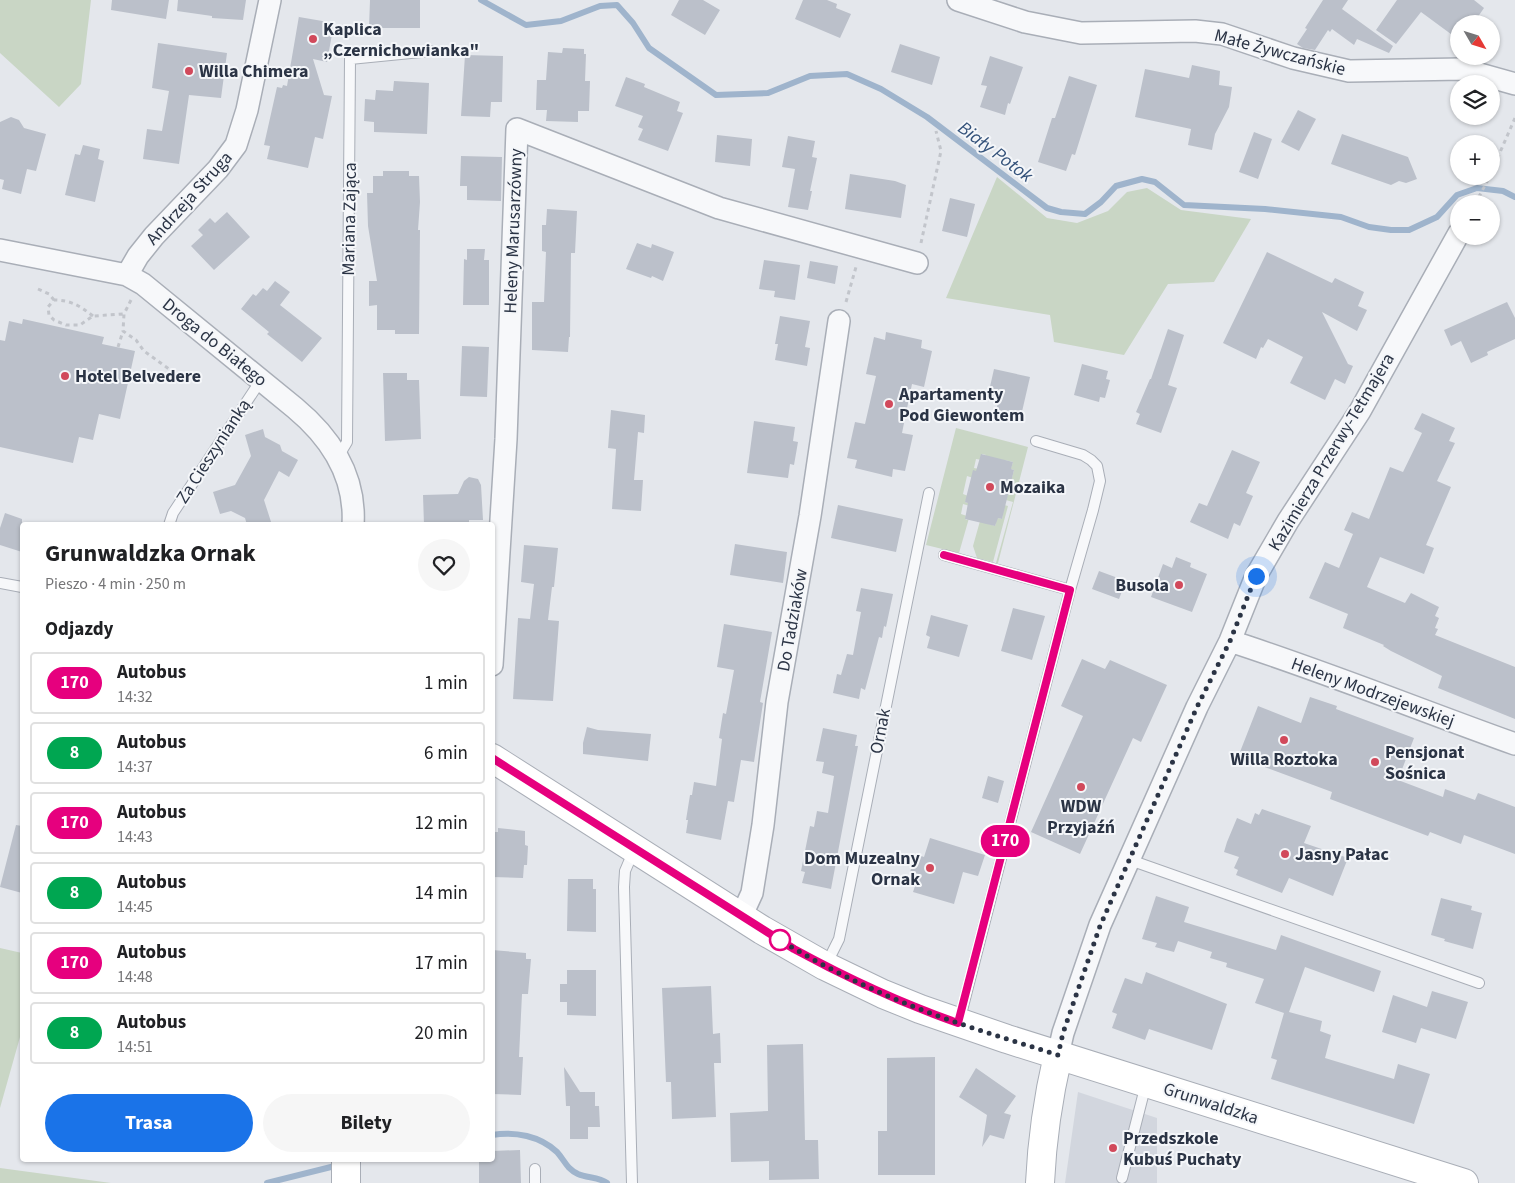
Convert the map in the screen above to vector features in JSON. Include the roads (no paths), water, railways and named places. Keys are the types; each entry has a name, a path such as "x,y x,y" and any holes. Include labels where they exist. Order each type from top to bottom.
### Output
{"street":[{"name":"Andrzeja Struga","path":"127,275 138,256 154,236 218,169 236,145 248,110 270,0"},
{"name":"Małe Żywczańskie","path":"958,0 1025,22 1081,33 1195,31 1213,33 1252,43 1293,58 1349,71 1462,69 1515,84"},
{"name":"Heleny Marusarzówny","path":"495,617 506,439 517,129 719,208 917,263"},
{"name":"Kazimierza Przerwy-Tetmajera","path":"1040,1183 1046,1111 1063,1033 1100,926 1197,707 1230,641 1256,576 1288,521 1360,411 1452,245"},
{"name":"Droga do Białego","path":"0,250 127,275 143,284 310,420 338,457 350,486 353,522"},
{"name":"Do Tadziaków","path":"741,917 752,894 763,825 777,702 810,516 839,321"},
{"name":"Heleny Modrzejewskiej","path":"1230,641 1289,660 1515,744"},
{"name":"Grunwaldzka","path":"495,760 741,917 825,966 895,999 958,1023 1147,1083 1431,1178 1464,1183"}],"lane":[{"name":"Mariana Zająca","path":"338,457 347,442 350,59 431,51"},
{"name":"Za Cieszynianką","path":"170,522 173,513 261,380"},
{"path":"958,1023 1100,480 1097,466 1082,454 1036,441"},
{"name":"Ornak","path":"825,966 839,939 929,493"},
{"path":"944,555 1070,590"},
{"path":"0,583 20,587"},
{"path":"632,1183 624,887 625,871 634,849"},
{"path":"1130,860 1479,983"},
{"path":"1122,1178 1147,1083"},
{"path":"535,1169 535,1183"}],"waterway":[{"name":"Biały Potok","path":"481,0 526,25 561,21 600,6 617,5 633,23 649,48 716,95 768,93 810,76 847,74 881,89 927,117 1047,208 1061,212 1085,214 1101,202 1116,186 1142,179 1155,182 1184,205 1265,209 1341,217 1369,227 1391,230 1409,230 1437,217 1457,195 1477,188 1503,191 1515,197"},
{"path":"495,1135 518,1134 543,1142 557,1152 574,1172 607,1183"},
{"path":"267,1183 339,1165"}],"place":[{"name":"Kaplica „Czernichowianka\"","path":"313,39"},
{"name":"Willa Chimera","path":"189,71"},
{"name":"Hotel Belvedere","path":"65,376"},
{"name":"Apartamenty Pod Giewontem","path":"889,404"},
{"name":"Mozaika","path":"990,487"},
{"name":"Busola","path":"1179,585"},
{"name":"Willa Roztoka","path":"1284,740"},
{"name":"Pensjonat Sośnica","path":"1375,762"},
{"name":"WDW Przyjaźń","path":"1081,787"},
{"name":"Jasny Pałac","path":"1285,854"},
{"name":"Dom Muzealny Ornak","path":"930,868"},
{"name":"Przedszkole Kubuś Puchaty","path":"1113,1148"}]}
